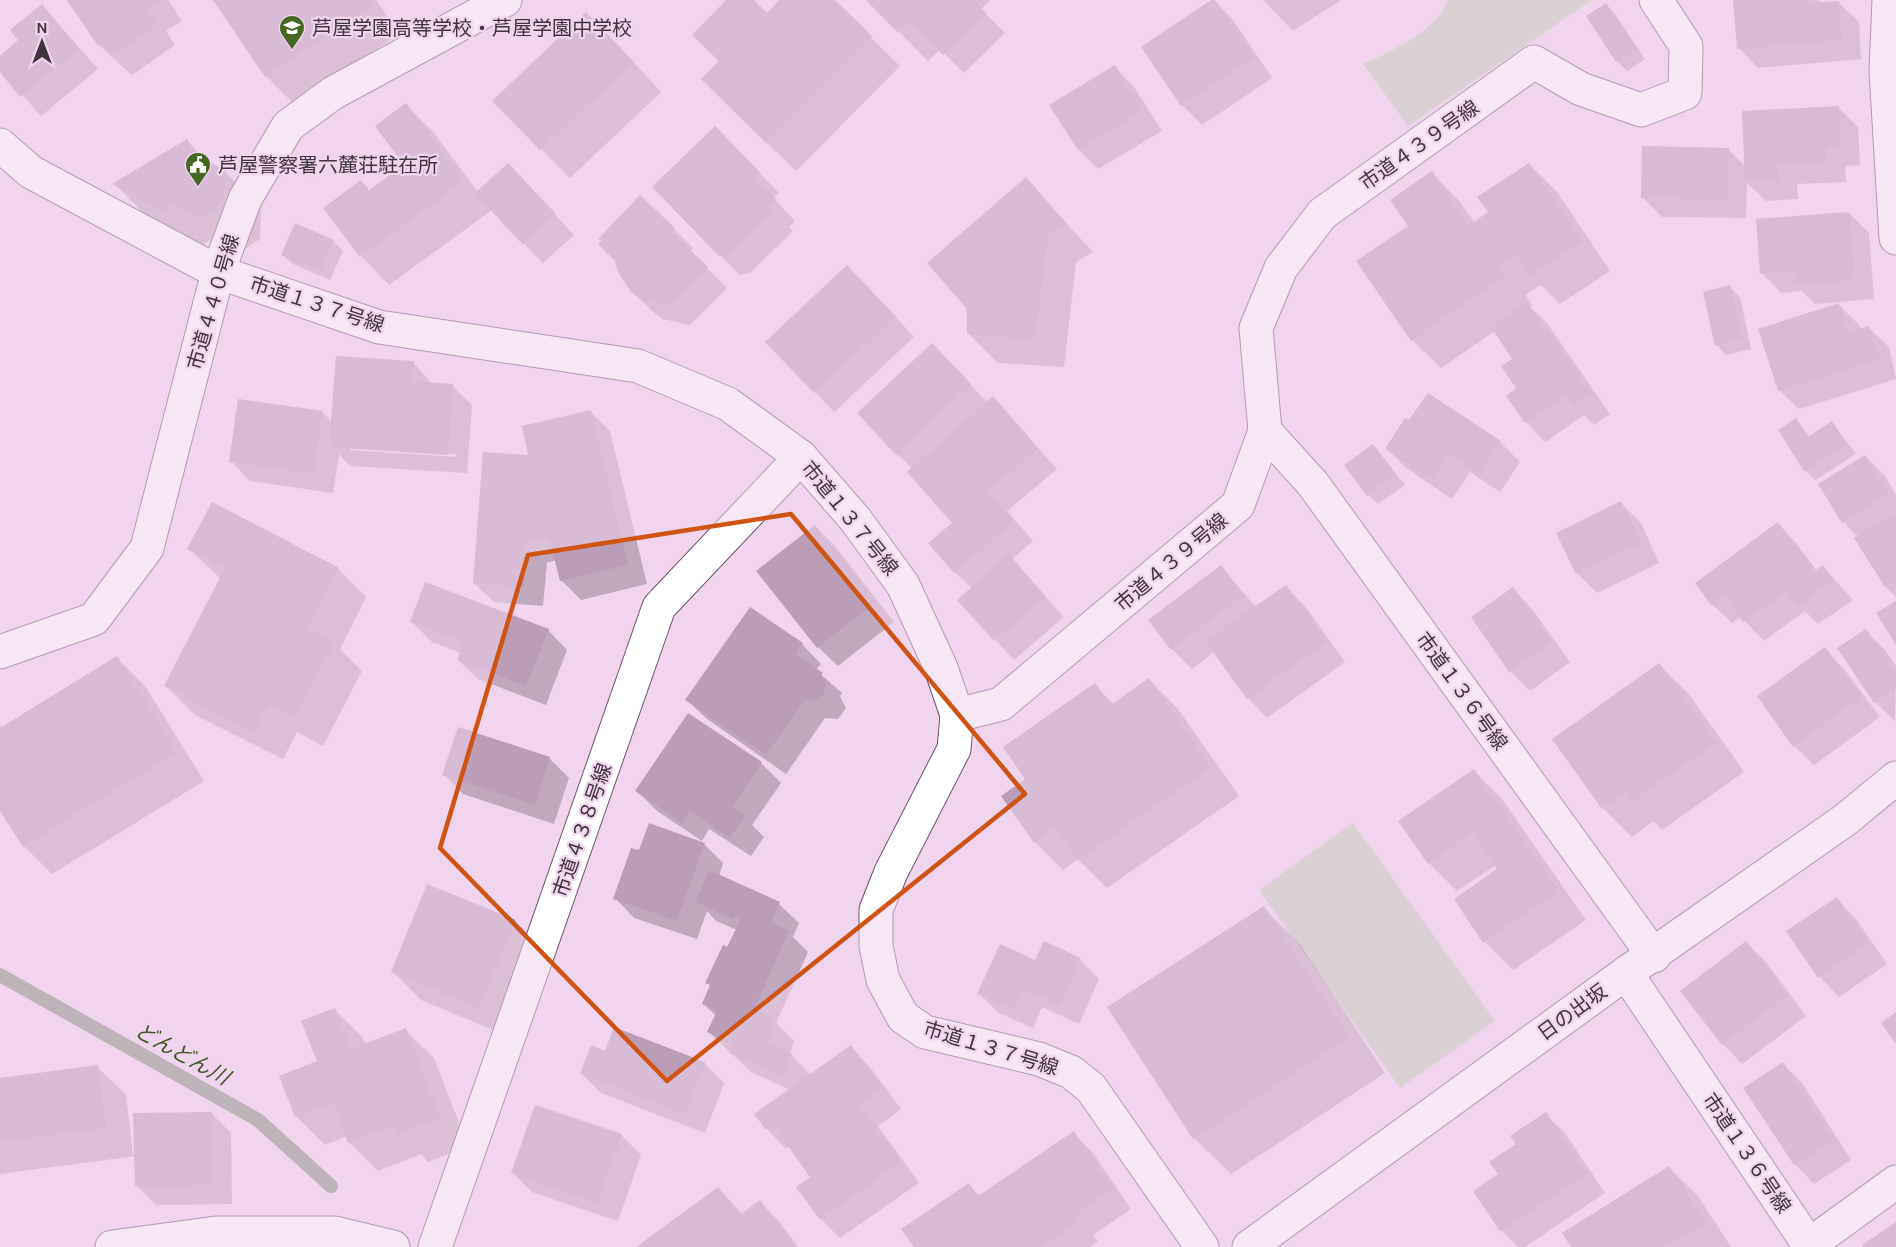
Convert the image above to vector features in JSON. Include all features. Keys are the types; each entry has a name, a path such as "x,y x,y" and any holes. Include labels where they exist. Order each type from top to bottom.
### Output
{"street":[{"name":"市道４４０号線","path":"0,652 94,619 147,548 218,272 245,199 288,126 333,93 505,0"},
{"name":"市道４３９号線","path":"957,715 1001,704 1238,505 1265,431 1256,328 1281,268 1322,214 1534,62 1581,89 1641,110 1685,93 1686,46 1656,0"},
{"path":"1896,3 1890,0 1886,71 1896,238"},
{"name":"市道１３７号線","path":"0,145 31,172 218,272 379,327 638,366 728,404 801,457 855,519 903,585 941,668 957,715 954,750 891,872 876,910 876,946 883,980 903,1017 925,1032 1039,1059 1071,1072 1090,1088 1202,1247"},
{"name":"市道１３６号線","path":"1265,431 1313,484 1654,956"},
{"name":"市道４３８号線","path":"435,1247 659,607 801,457"},
{"name":"日の出坂","path":"1250,1247 1626,973 1654,956 1845,820 1896,778"},
{"name":"市道１３６号線","path":"1626,973 1809,1245 1896,1182"},
{"path":"112,1247 216,1233 335,1233 393,1247"}],"highlighted area":[{"path":"791,514 1025,794 667,1081 440,848 528,555"}],"green space":[{"path":"1448,0 1592,0 1408,126 1363,64 1412,39 1424,30 1443,11"},
{"path":"1353,823 1495,1021 1400,1088 1259,890"}],"building":[{"path":"67,0 164,0 147,11 157,25 111,56 102,43 98,46"},
{"path":"213,0 368,0 371,5 265,77"},
{"path":"726,0 754,0 767,13 779,0 835,0 872,36 766,143 701,79 719,61 692,35"},
{"path":"866,0 974,0 986,13 943,55 910,21 898,33"},
{"path":"1211,0 1215,0 1254,58 1181,106 1141,47"},
{"path":"1733,0 1806,0 1807,3 1839,1 1842,40 1737,49"},
{"path":"1606,3 1637,49 1616,62 1586,16"},
{"path":"42,4 79,49 20,97 0,72 0,56 18,40 10,30"},
{"path":"586,12 634,62 540,150 492,101"},
{"path":"1115,65 1143,111 1078,150 1049,105"},
{"path":"406,103 464,181 360,257 323,208 361,180 369,190 404,165 375,126"},
{"path":"1839,106 1841,146 1826,147 1827,163 1778,165 1779,180 1745,182 1742,111"},
{"path":"715,126 760,172 755,177 777,200 770,207 774,210 726,256 719,256 652,187"},
{"path":"187,139 198,156 225,170 224,202 201,217 175,204 163,211 112,184"},
{"path":"1642,146 1729,148 1727,199 1641,198"},
{"path":"508,163 556,214 523,245 475,193"},
{"path":"1529,163 1583,241 1530,276 1516,254 1498,266 1505,276 1411,341 1356,261 1408,226 1390,200 1432,171 1469,225 1488,212 1477,197"},
{"path":"1026,177 1066,223 1048,234 1035,339 967,334 967,309 927,263"},
{"path":"640,195 675,228 671,232 708,267 670,306 642,300 631,292 618,272 615,261 598,244 601,241 598,239"},
{"path":"1849,212 1855,280 1794,285 1793,271 1760,274 1756,219"},
{"path":"295,223 334,240 320,271 281,255"},
{"path":"847,265 896,317 814,393 765,342"},
{"path":"1730,285 1743,339 1715,346 1703,292"},
{"path":"1527,302 1592,393 1573,406 1566,396 1525,423 1506,396 1516,388 1501,366 1512,359 1491,327"},
{"path":"1839,303 1849,332 1869,326 1880,359 1778,391 1758,329"},
{"path":"932,343 971,384 896,455 857,413"},
{"path":"336,356 414,361 412,381 453,384 448,455 329,447"},
{"path":"1428,393 1501,441 1480,474 1449,454 1432,480 1385,449 1405,418 1409,420"},
{"path":"993,396 1038,448 988,491 1014,521 954,573 928,543 952,523 907,472"},
{"path":"238,399 323,411 314,474 229,462"},
{"path":"591,410 628,565 560,581 549,538 527,543 524,587 473,583 483,452 528,455 522,426"},
{"path":"1796,418 1808,437 1832,421 1847,444 1804,471 1778,430"},
{"path":"1373,444 1396,474 1367,496 1344,465"},
{"path":"1865,455 1889,494 1842,523 1818,484"},
{"path":"1621,501 1641,543 1576,574 1556,533"},
{"path":"212,502 339,568 308,627 335,641 294,718 268,705 254,732 164,686 225,568 187,549"},
{"path":"1895,512 1896,580 1885,587 1854,538"},
{"path":"1778,522 1814,571 1823,565 1834,580 1798,606 1787,591 1743,622 1724,596 1711,605 1695,583"},
{"path":"815,525 876,602 817,648 756,571"},
{"path":"1009,554 1046,597 994,641 957,600"},
{"path":"1221,565 1244,595 1171,650 1148,620"},
{"path":"425,582 549,629 526,686 457,660 464,642 410,622"},
{"path":"1286,585 1327,642 1247,699 1205,641"},
{"path":"1513,587 1552,642 1509,672 1471,617"},
{"path":"1896,601 1896,645 1876,613"},
{"path":"750,607 803,643 795,654 823,673 821,676 826,681 824,695 818,700 805,699 766,755 685,700"},
{"path":"1866,629 1896,674 1896,688 1874,703 1837,648"},
{"path":"1825,647 1861,697 1793,747 1757,696"},
{"path":"117,656 177,752 23,847 0,811 0,728"},
{"path":"1659,663 1716,742 1632,802 1626,792 1602,809 1552,739"},
{"path":"1149,678 1211,767 1078,860 1054,828 1034,843 1001,796 1025,779 1003,747 1095,683 1111,705"},
{"path":"688,713 762,762 732,807 745,816 730,838 689,811 682,823 635,791"},
{"path":"458,727 550,757 535,805 442,775"},
{"path":"1474,769 1559,891 1483,943 1454,899 1497,869 1472,833 1428,864 1398,821"},
{"path":"649,823 705,843 677,921 613,899 631,848 639,850"},
{"path":"709,870 780,902 771,923 789,931 754,1009 775,1020 767,1044 793,1054 782,1077 729,1053 733,1044 707,1032 717,1011 702,1004 710,985 705,983 723,945 727,947 741,919 735,916 733,919 695,902"},
{"path":"427,884 516,920 479,1008 391,972"},
{"path":"1837,897 1869,944 1818,978 1786,931"},
{"path":"1264,906 1350,1037 1193,1139 1107,1007"},
{"path":"1044,941 1081,958 1059,1005 1022,988 1013,1010 977,994 1000,944 1035,960"},
{"path":"1746,941 1787,995 1722,1045 1680,991"},
{"path":"335,1008 350,1049 406,1028 440,1118 398,1134 395,1125 348,1143 333,1103 295,1117 279,1076 317,1061 301,1021"},
{"path":"1896,1012 1896,1044 1881,1023"},
{"path":"614,1027 705,1062 685,1114 580,1074 591,1045 605,1051"},
{"path":"851,1045 883,1089 859,1105 901,1162 820,1220 796,1187 810,1177 773,1125 766,1130 754,1114"},
{"path":"1783,1062 1833,1140 1794,1165 1743,1088"},
{"path":"98,1065 106,1128 0,1142 0,1078"},
{"path":"535,1105 622,1134 598,1203 511,1173"},
{"path":"212,1112 213,1185 135,1186 133,1113"},
{"path":"1546,1112 1587,1173 1500,1231 1473,1191 1498,1174 1489,1162 1516,1144 1510,1136"},
{"path":"1074,1131 1113,1189 1075,1215 1079,1221 1042,1247 939,1247 937,1244 933,1247 914,1247 901,1229 969,1183 978,1196"},
{"path":"1669,1166 1706,1222 1666,1247 1571,1247 1562,1233"},
{"path":"718,1187 740,1215 760,1200 795,1247 636,1247"},
{"path":"1896,1222 1896,1247 1863,1247 1862,1245"}],"waterway":[{"name":"どんどん川","path":"0,975 258,1120 331,1186"}],"place":[{"name":"芦屋学園高等学校・芦屋学園中学校","path":"292,51"},
{"name":"芦屋警察署六麓荘駐在所","path":"198,188"}]}
